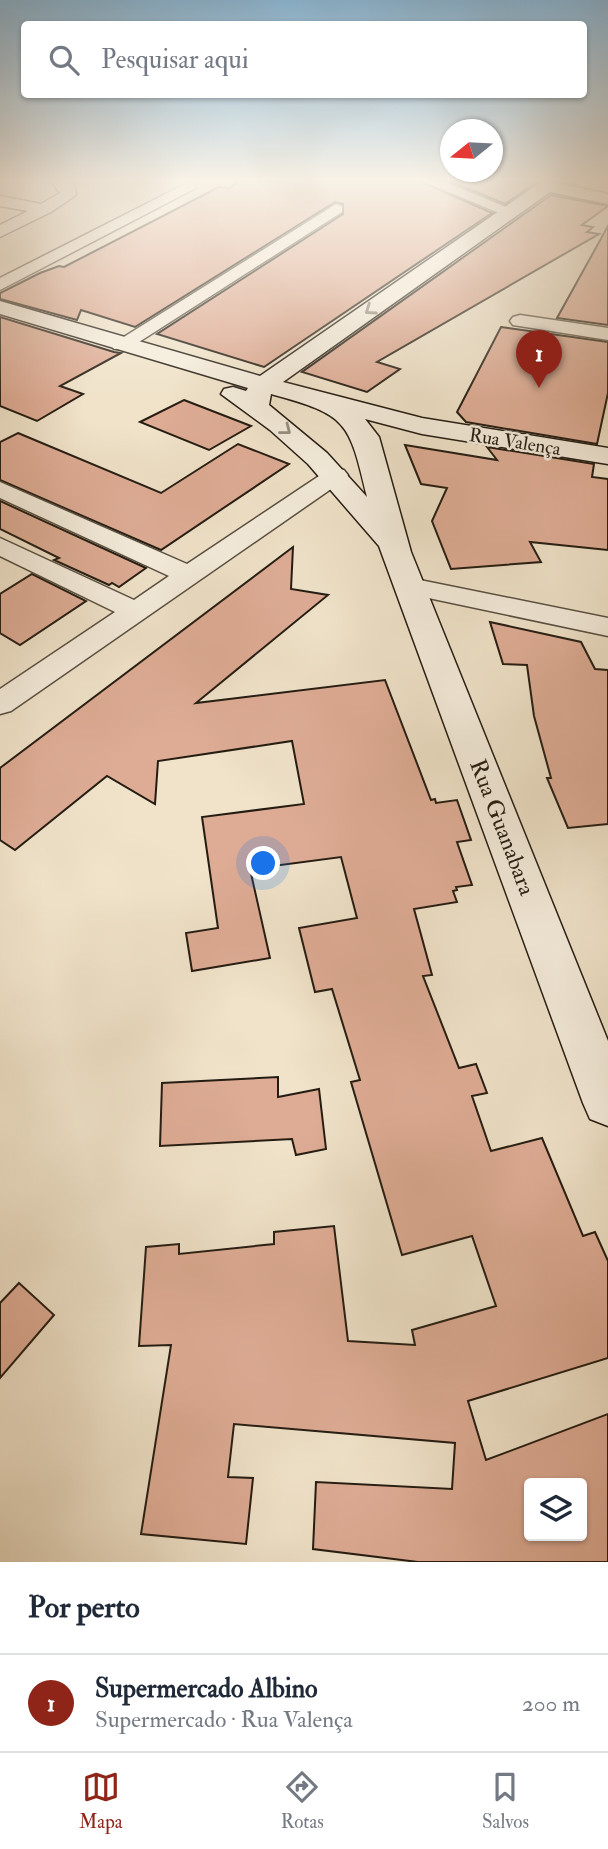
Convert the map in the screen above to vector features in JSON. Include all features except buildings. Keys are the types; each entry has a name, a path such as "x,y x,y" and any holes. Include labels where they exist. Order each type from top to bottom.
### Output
{"main road":[{"path":"262,398 454,254"},
{"name":"Rua Guanabara","path":"0,307 164,358 262,398 336,475 403,569"},
{"name":"Rua Guanabara","path":"262,398 299,395 324,401 348,416 366,438 403,569 608,1103"},
{"name":"Rua Valença","path":"324,401 422,426 608,456"},
{"name":"Rua Valença","path":"312,450 349,450 366,438 422,426"},
{"path":"336,475 366,438"}],"street":[{"path":"0,285 59,254"},
{"path":"121,345 265,254"},
{"path":"520,321 608,334"},
{"path":"0,704 336,475"},
{"path":"0,489 188,575"},
{"path":"0,546 135,611"},
{"path":"403,569 608,627"}],"place":[{"name":"Supermercado Albino","path":"539,388"}]}
